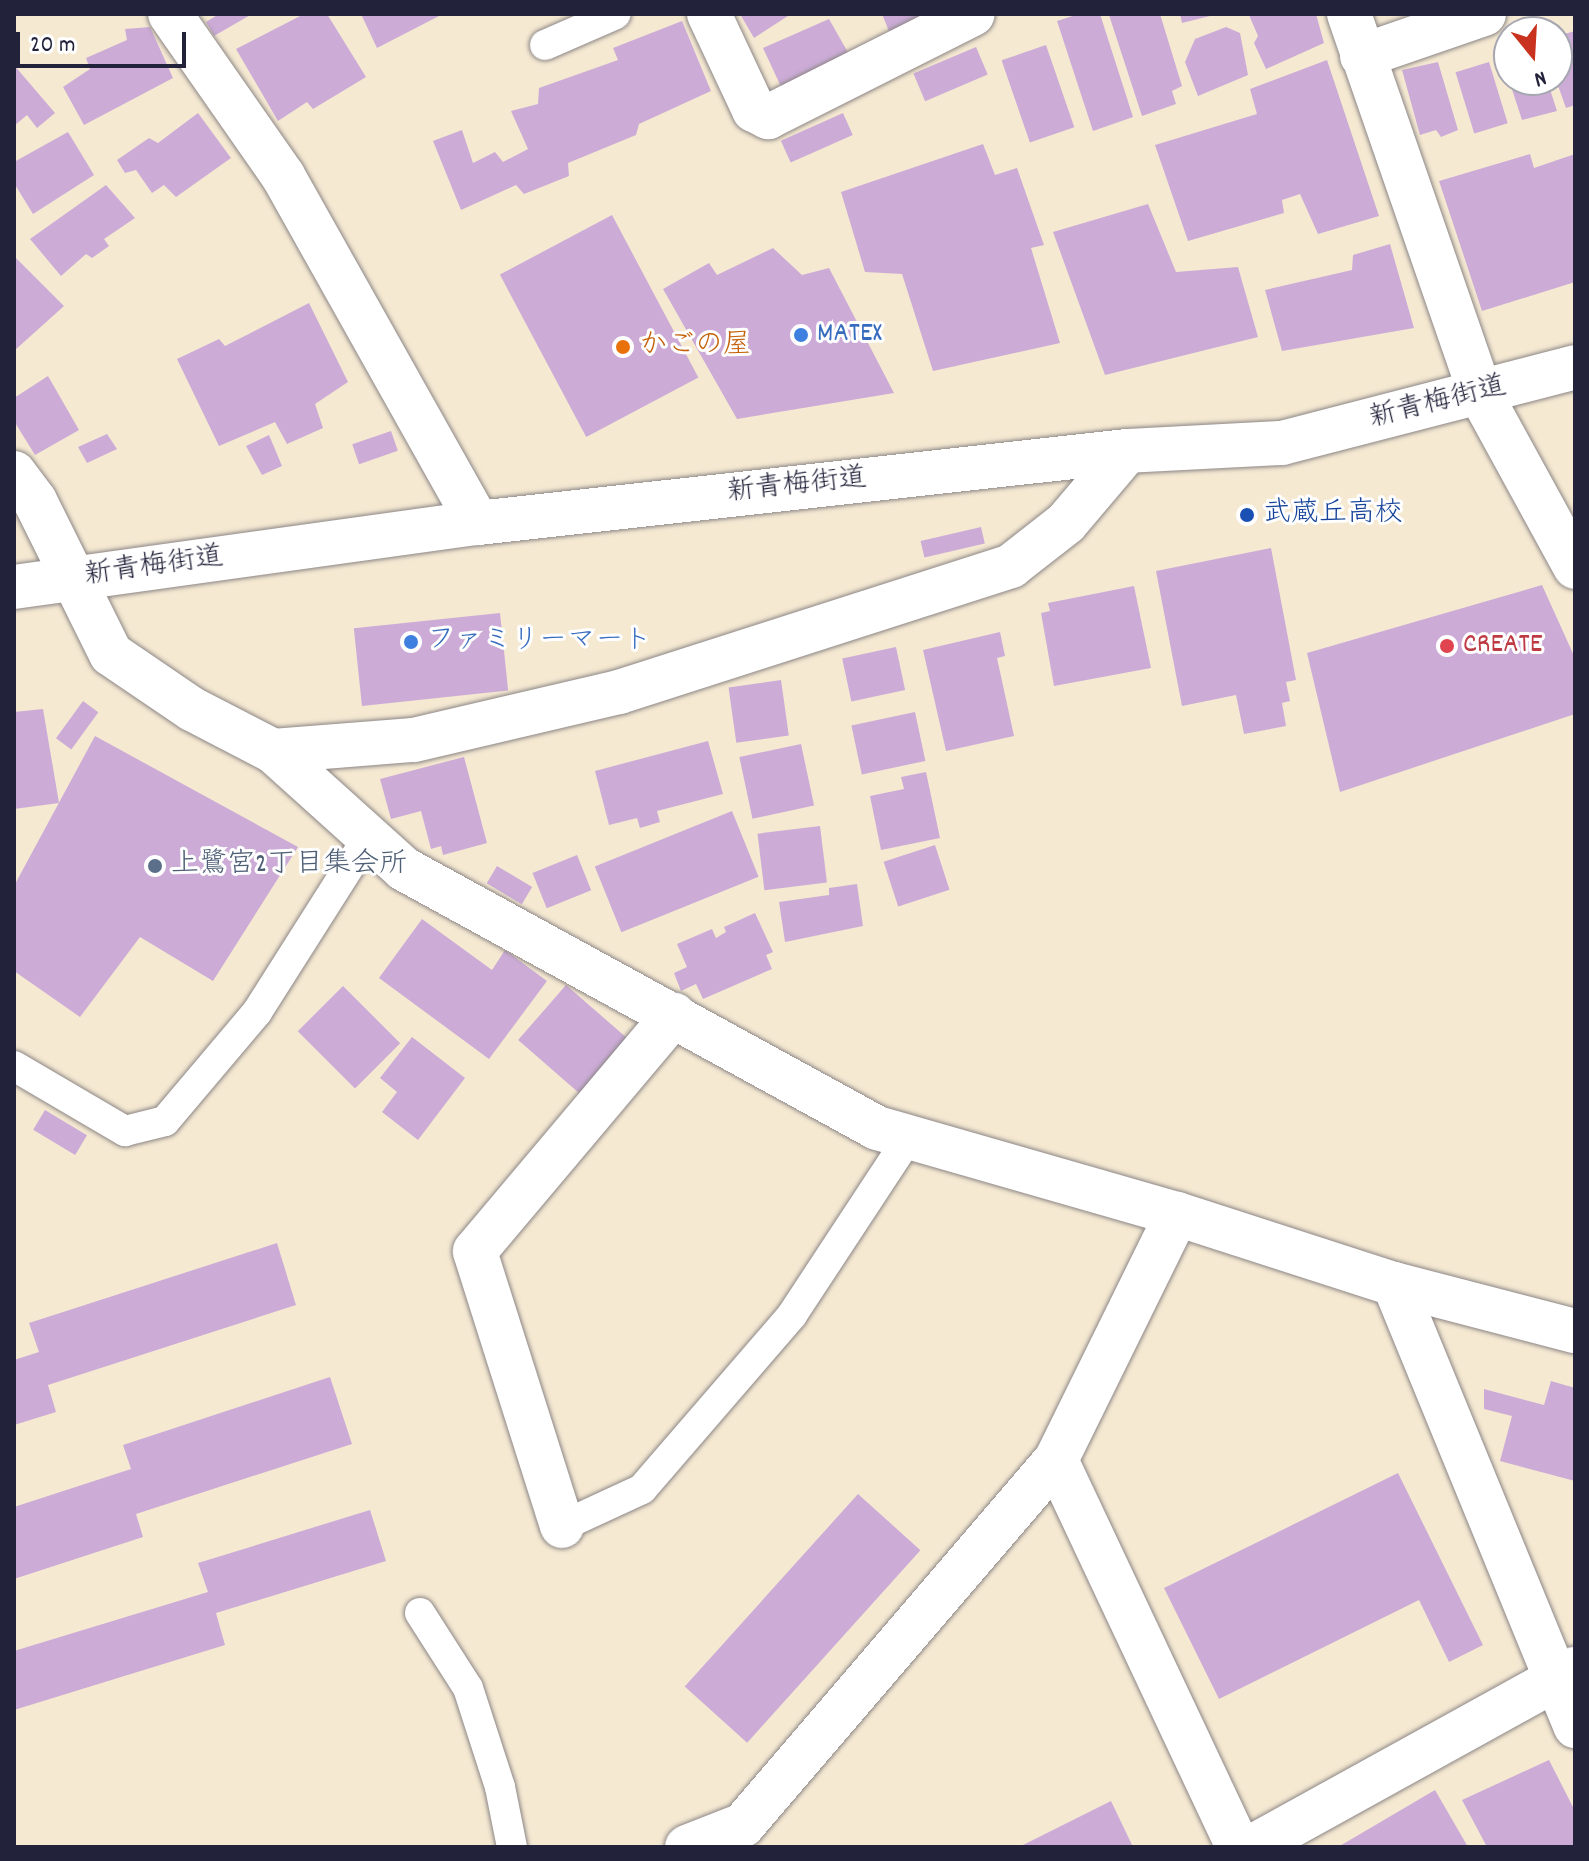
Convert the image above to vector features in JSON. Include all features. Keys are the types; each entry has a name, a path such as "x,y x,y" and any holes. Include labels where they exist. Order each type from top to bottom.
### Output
{"street":[{"path":"170,14 283,176 478,523"},
{"path":"709,14 754,110 768,117 973,14"},
{"path":"1349,14 1481,395 1575,567"},
{"path":"1362,56 1484,14"},
{"name":"新青梅街道","path":"14,587 478,523 1127,451 1282,443 1481,395 1575,367"},
{"path":"273,751 414,740 619,692 1011,566 1066,523 1127,451"},
{"path":"14,473 35,501 111,654 192,709 273,751 367,839 404,869 877,1128 1177,1214 1394,1284 1575,1331"},
{"path":"562,1526 475,1251 674,1015"},
{"path":"687,1847 743,1825 1056,1460 1177,1214"},
{"path":"1394,1284 1565,1674 1575,1726"},
{"path":"1056,1460 1238,1847"},
{"path":"1252,1847 1565,1674"}],"lane":[{"path":"545,45 616,14"},
{"path":"14,1066 125,1131 165,1121 257,1012 367,839"},
{"path":"562,1526 642,1489 792,1315 909,1137"},
{"path":"420,1613 468,1688 500,1787 512,1847"}],"building":[{"path":"219,14 252,14 214,36 206,22"},
{"path":"304,14 327,14 366,77 313,109 307,102 278,121 236,49"},
{"path":"361,14 443,14 377,48"},
{"path":"740,14 791,14 754,38"},
{"path":"882,14 932,14 891,36"},
{"path":"1079,14 1100,14 1133,117 1093,131 1057,21"},
{"path":"1160,14 1182,86 1172,91 1176,104 1142,116 1109,15"},
{"path":"1180,14 1214,14 1214,15 1182,23"},
{"path":"1316,14 1324,43 1266,69 1254,43 1258,36 1249,15"},
{"path":"829,19 850,56 783,91 763,48"},
{"path":"682,21 711,91 639,124 636,135 568,163 569,176 524,194 516,185 461,210 433,141 462,130 473,163 495,152 503,162 528,149 511,111 538,104 539,88 618,60 613,48"},
{"path":"150,27 173,78 84,125 63,87 90,69 86,58 127,40 125,29"},
{"path":"1226,27 1240,33 1248,75 1198,96 1185,62 1195,39"},
{"path":"1573,32 1575,105 1566,108 1562,96 1573,96"},
{"path":"1046,45 1074,127 1030,143 1002,60"},
{"path":"976,47 988,75 925,101 913,74"},
{"path":"1327,60 1379,216 1318,234 1300,194 1282,200 1284,213 1188,241 1155,145 1257,114 1250,89"},
{"path":"1438,62 1458,130 1441,137 1436,130 1420,135 1402,70"},
{"path":"1489,62 1493,75 1493,96 1499,96 1508,123 1474,133 1456,72"},
{"path":"14,65 55,113 37,128 27,115 14,126"},
{"path":"1514,96 1552,96 1557,111 1522,120"},
{"path":"198,113 231,158 176,197 164,185 152,193 136,170 125,173 117,160 149,138 158,143"},
{"path":"843,113 853,135 791,163 781,141"},
{"path":"68,132 94,175 33,214 14,183 14,162"},
{"path":"983,144 995,175 1017,168 1044,245 1031,248 1060,343 933,371 902,274 865,272 841,192"},
{"path":"1530,154 1534,168 1575,154 1575,282 1482,311 1439,181"},
{"path":"106,185 135,218 104,239 109,246 92,258 86,254 61,276 30,239"},
{"path":"1148,204 1176,272 1238,267 1258,337 1105,375 1053,232"},
{"path":"612,215 698,377 586,437 500,275"},
{"path":"1390,244 1414,328 1282,351 1265,290 1352,270 1353,255"},
{"path":"773,248 802,275 829,268 894,393 737,419 663,289 709,263 717,275"},
{"path":"14,256 64,306 14,351"},
{"path":"309,303 348,382 315,404 323,428 287,444 275,422 219,446 177,359 219,339 225,346"},
{"path":"48,376 79,430 35,455 14,421 14,398"},
{"path":"391,431 398,451 359,464 352,444"},
{"path":"107,434 117,449 87,463 78,447"},
{"path":"269,435 282,466 262,475 246,446"},
{"path":"981,527 985,544 924,558 921,541"},
{"path":"1271,548 1296,680 1286,682 1290,701 1282,703 1286,726 1244,734 1236,695 1182,706 1156,571"},
{"path":"1542,585 1575,658 1575,714 1340,792 1307,653"},
{"path":"1134,586 1151,668 1054,686 1041,613 1050,611 1048,603"},
{"path":"500,613 508,691 362,706 354,628"},
{"path":"1000,632 1005,656 997,658 1014,736 946,751 923,650"},
{"path":"896,647 905,690 851,701 842,658"},
{"path":"781,680 789,735 736,743 729,687"},
{"path":"83,701 98,712 71,749 56,738"},
{"path":"43,709 59,803 14,809 14,712"},
{"path":"915,712 925,761 862,774 851,726"},
{"name":"上鷺宮2丁目集会所","path":"95,736 298,847 213,981 140,937 80,1017 14,971 14,886"},
{"path":"708,741 723,794 657,811 660,822 640,828 637,818 609,825 595,771"},
{"path":"801,744 814,806 752,819 739,757"},
{"path":"464,757 487,843 443,855 441,846 431,849 421,811 391,819 380,779"},
{"path":"926,772 940,838 881,850 870,796 904,789 901,777"},
{"path":"732,811 759,877 621,932 595,866"},
{"path":"820,826 827,883 764,890 757,834"},
{"path":"935,845 950,890 898,906 884,862"},
{"path":"577,855 591,890 547,908 532,873"},
{"path":"497,866 532,887 522,904 487,883"},
{"path":"857,884 863,926 785,942 779,902 829,895 829,888"},
{"path":"755,913 773,952 766,955 772,969 703,999 696,984 681,991 674,973 687,967 677,944 712,929 716,938 726,932 724,927"},
{"path":"422,919 492,970 505,950 547,981 489,1059 379,978"},
{"path":"566,985 629,1039 581,1095 518,1040"},
{"path":"343,986 400,1043 355,1089 298,1031"},
{"path":"412,1037 465,1078 418,1140 382,1112 397,1092 380,1078"},
{"path":"45,1110 87,1135 75,1155 33,1130"},
{"path":"277,1243 296,1305 48,1385 56,1412 14,1425 14,1360 39,1352 29,1323"},
{"path":"330,1377 352,1444 136,1514 143,1537 14,1579 14,1507 131,1469 123,1445"},
{"path":"1551,1381 1575,1388 1575,1481 1500,1461 1512,1416 1484,1409 1484,1389 1544,1405"},
{"path":"1398,1473 1483,1645 1449,1662 1419,1600 1219,1699 1164,1588"},
{"path":"858,1494 920,1550 747,1743 685,1686"},
{"path":"370,1510 386,1561 216,1613 225,1645 14,1710 14,1651 208,1592 198,1563"},
{"path":"1549,1760 1575,1811 1575,1847 1487,1847 1462,1800"},
{"path":"1435,1790 1468,1847 1338,1847"},
{"path":"1111,1801 1133,1847 1019,1847"}],"place":[{"name":"MATEX","path":"801,335"},
{"name":"かごの屋","path":"623,347"},
{"name":"武蔵丘高校","path":"1247,515"},
{"name":"ファミリーマート","path":"411,642"},
{"name":"CREATE","path":"1447,646"},
{"name":"上鷺宮2丁目集会所","path":"155,866"}]}
